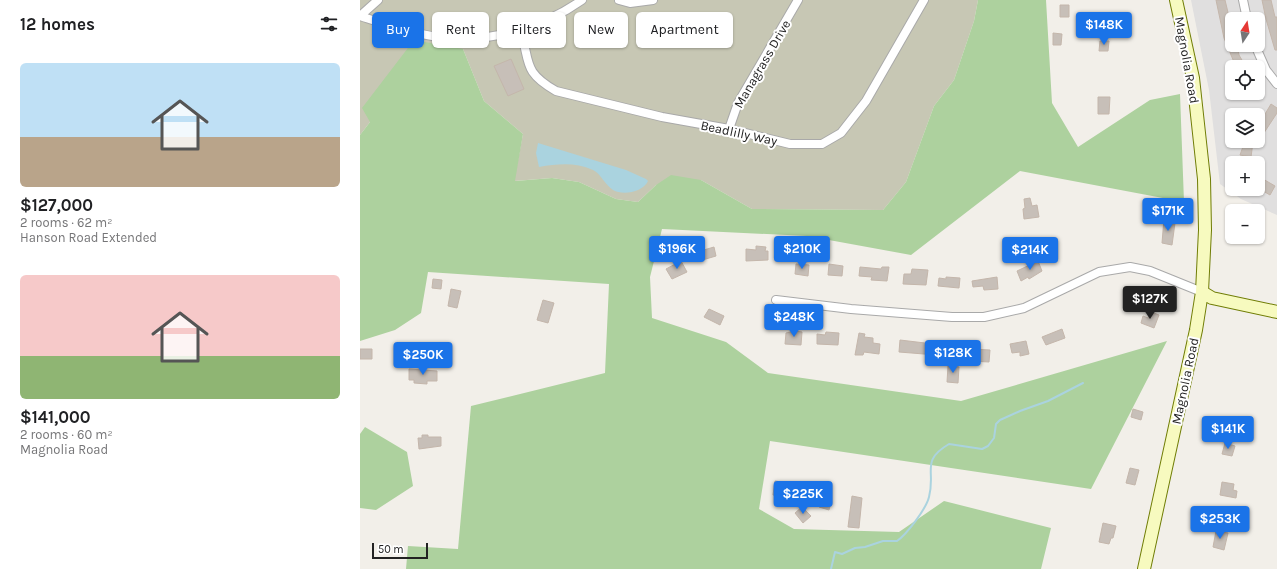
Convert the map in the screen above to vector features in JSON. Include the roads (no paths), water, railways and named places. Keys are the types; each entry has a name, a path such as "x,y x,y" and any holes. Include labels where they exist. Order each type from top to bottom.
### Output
{"main road":[{"name":"Magnolia Road","path":"1144,569 1193,345 1202,292 1205,230 1204,180 1193,78 1176,0"},
{"path":"1202,292 1220,300 1277,312"}],"street":[{"path":"360,16 378,0"},
{"path":"562,12 582,0"},
{"path":"619,0 630,3 653,0"},
{"name":"Managrass Drive","path":"729,129 738,103 798,0"},
{"name":"Beadlilly Way","path":"524,48 534,74 541,83 556,91 647,113 729,129 790,144 822,144 841,133 866,101 924,0"},
{"path":"1243,0 1246,12"},
{"path":"360,16 388,25 445,38 472,38 497,34"},
{"path":"1258,52 1266,70 1277,84"},
{"path":"776,300 867,310 952,317 984,317 1024,308 1099,272 1130,267 1150,271 1202,292"}],"water":[{"path":"538,143 626,170 648,181 642,188 632,192 622,193 613,190 596,172 586,167 566,164 539,167 536,153"}],"waterway":[{"path":"831,569 835,552 842,554 855,548 865,547 883,541 897,541 906,533 916,521 927,502 931,488 932,461 940,450 949,444 982,449 988,446 994,438 996,424 1000,420 1048,401 1083,383"}]}
